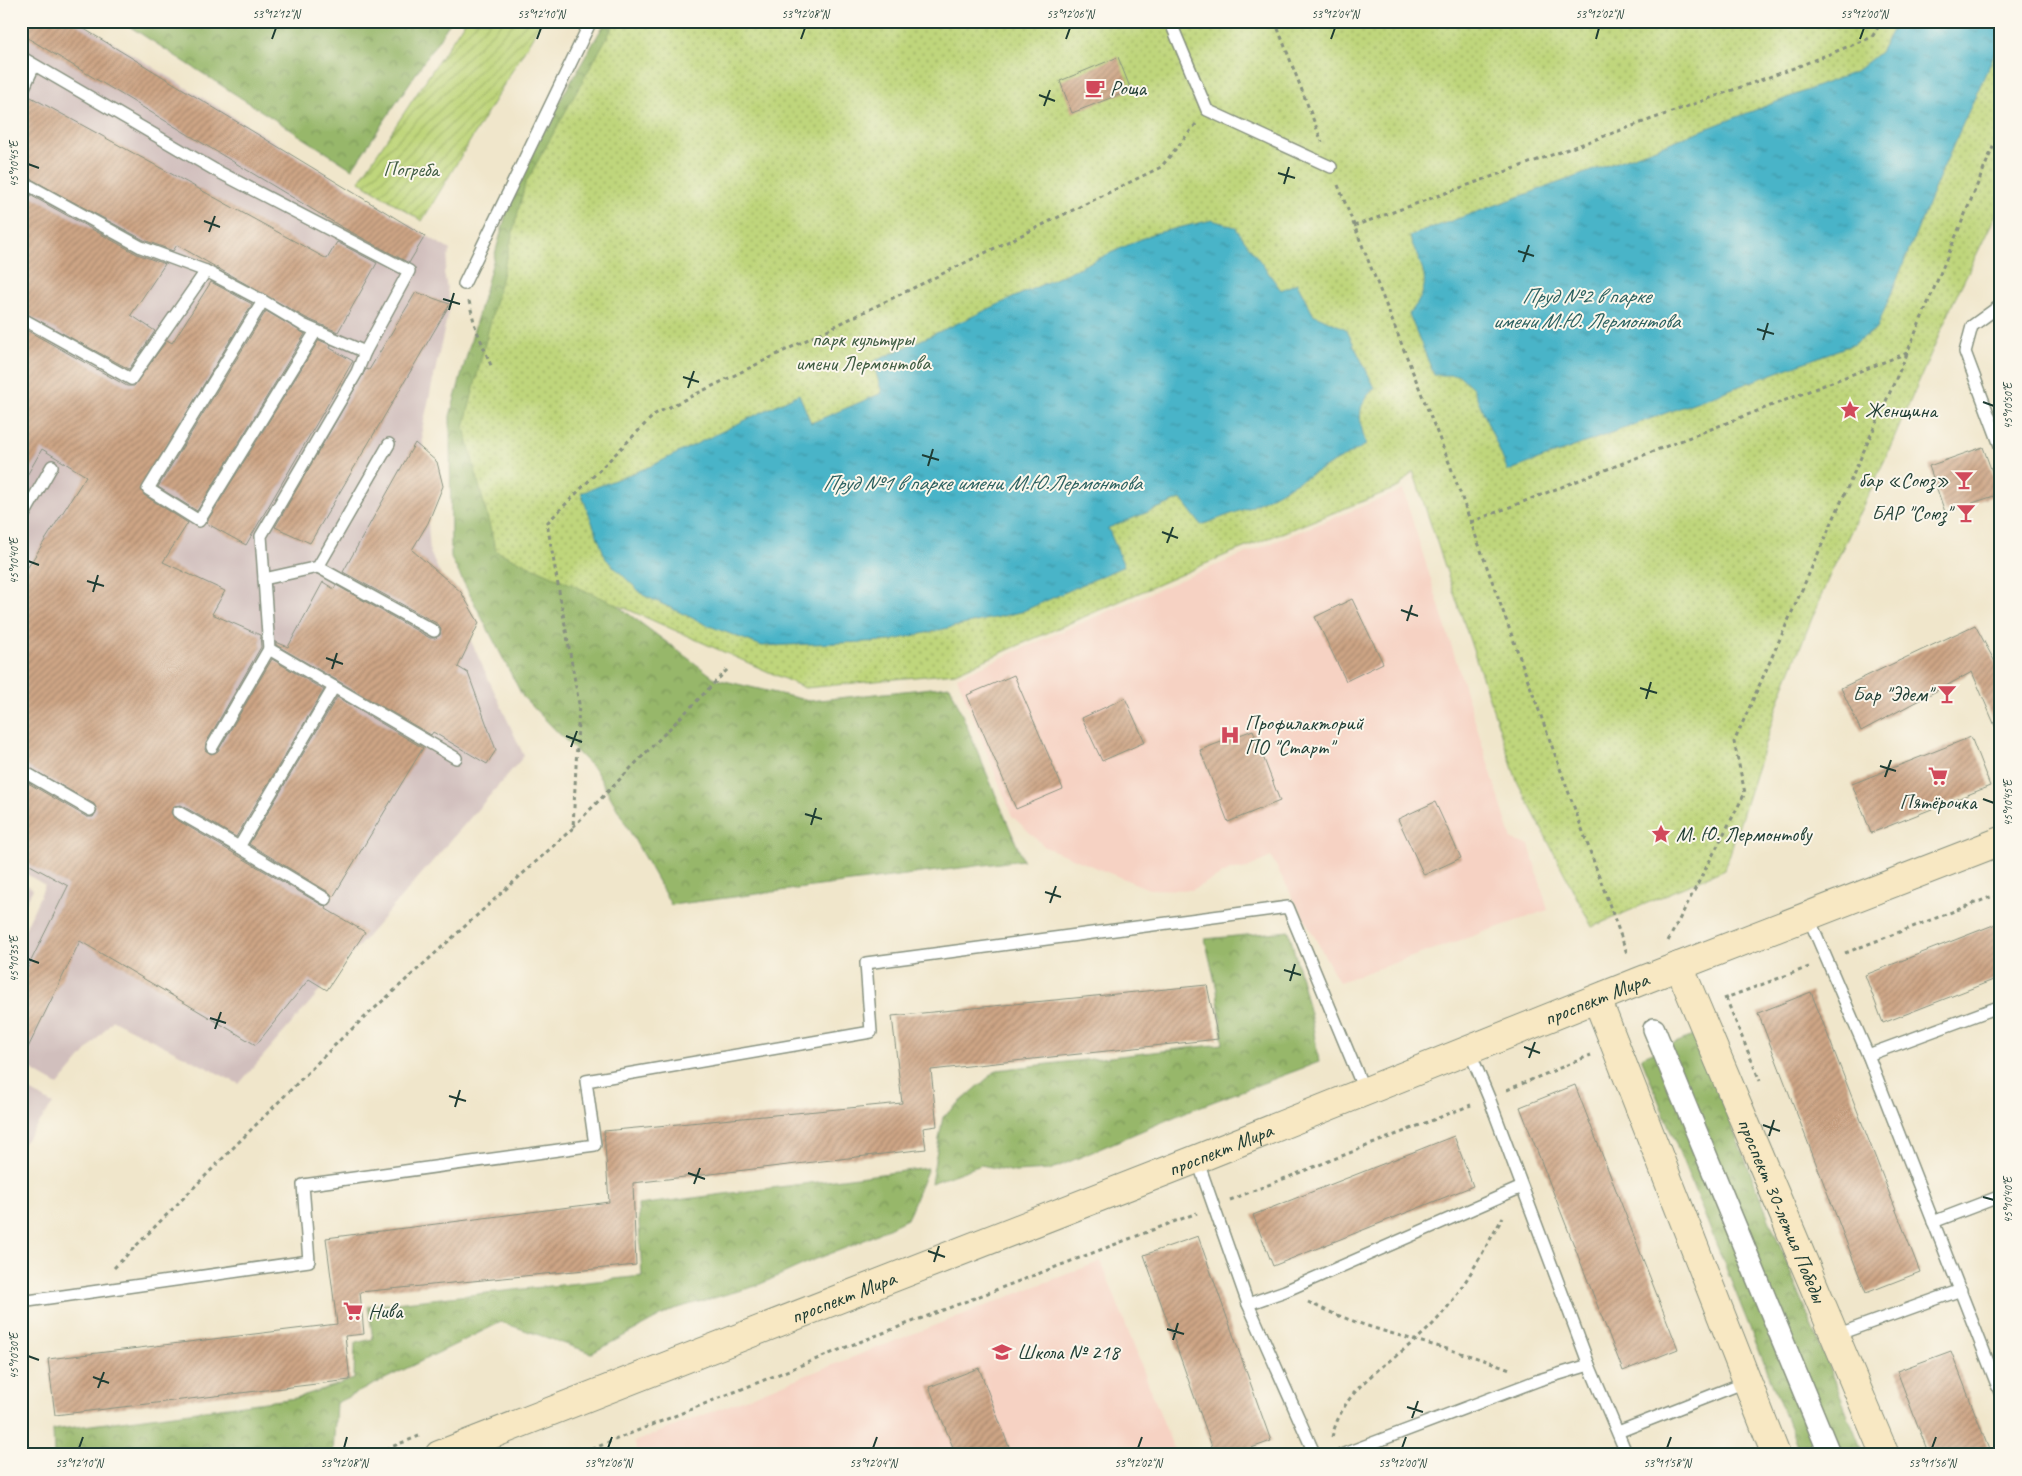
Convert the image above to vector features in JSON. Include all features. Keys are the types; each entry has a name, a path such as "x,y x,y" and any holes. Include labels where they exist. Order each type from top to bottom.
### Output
{"main road":[{"name":"проспект Мира","path":"439,1455 475,1448 1597,999 1638,982 1673,954 1808,915 2001,841"},
{"name":"проспект 30-летия Победы","path":"1673,954 1885,1455"},
{"path":"1597,999 1776,1455"}],"street":[{"path":"1654,1028 1830,1455"}],"lane":[{"path":"464,284 591,21"},
{"path":"1170,21 1207,110 1331,166"},
{"path":"21,57 215,170 409,271 365,352 358,372 261,536 269,649 212,747"},
{"path":"21,94 34,66"},
{"path":"21,181 141,247 206,271 316,331 365,352"},
{"path":"21,318 131,379 206,271"},
{"path":"264,301 148,489 199,521 316,331"},
{"path":"2001,305 1972,326 1965,352 2001,448"},
{"path":"318,568 390,444"},
{"path":"21,520 52,466"},
{"path":"264,579 318,568 434,631"},
{"path":"269,649 456,758"},
{"path":"239,847 334,687"},
{"path":"21,770 90,810"},
{"path":"178,812 326,899"},
{"path":"21,1302 309,1261 303,1185 595,1145 586,1081 871,1032 866,963 1288,907 1365,1092"},
{"path":"1808,915 1868,1055 2001,1395"},
{"path":"1868,1055 2001,1006"},
{"path":"1469,1050 1489,1098 1589,1365 1627,1455"},
{"path":"1197,1159 1248,1304 1315,1455"},
{"path":"1248,1304 1284,1291 1522,1187"},
{"path":"1933,1222 2001,1196"},
{"path":"1836,1336 1961,1290"},
{"path":"1341,1455 1539,1380 1589,1365"},
{"path":"1618,1432 1748,1381"}],"path":[{"path":"1275,21 1354,226 1450,465 1638,982"},
{"path":"1354,226 1794,68 1872,37 1882,21"},
{"path":"573,828 579,704 547,523 656,414 1161,167 1207,110"},
{"path":"1673,954 1745,793 1734,742 1907,353 2001,128"},
{"path":"464,284 475,326 492,368"},
{"path":"1471,522 1907,353"},
{"path":"89,1293 342,1038 573,828 728,669"},
{"path":"1698,1010 2001,893"},
{"path":"577,1455 849,1346 1214,1207 1489,1098 1616,1045"},
{"path":"1329,1446 1336,1421 1353,1392 1379,1367 1415,1341 1435,1321 1461,1287 1522,1187"},
{"path":"1284,1291 1340,1318 1481,1359 1539,1380"}],"shaded area":[{"path":"21,21 78,21 450,250 444,273 450,304 422,430 430,552 524,756 239,1084 113,1020 58,1085 21,1064 21,938 45,885 21,871"},
{"name":"Профилакторий ПО \"Старт\"","path":"1403,490 1512,840 1529,845 1548,910 1339,982 1271,857 1243,870 1232,869 1192,890 1149,889 1045,847 1012,816 957,677 1185,578"},
{"path":"21,882 33,889 21,911"},
{"path":"21,1086 53,1104 21,1147"},
{"name":"Школа № 218","path":"1101,1261 1176,1455 639,1455 634,1442"}],"green space":[{"path":"121,21 451,21 352,169"},
{"name":"Погреба","path":"465,21 542,21 422,221 359,181"},
{"path":"606,21 1148,21 599,592 716,679 810,701 950,686 1023,860 671,905 596,771 523,697 451,558 450,416 517,175"},
{"name":"парк культуры имени Лермонтова","path":"616,21 2001,21 2001,204 1952,305 1886,457 1828,579 1781,694 1725,869 1592,927 1517,781 1413,471 1399,487 1228,554 955,673 805,688 496,551 464,427 525,184"},
{"path":"1289,931 1312,1022 1319,1062 1188,1111 1050,1170 1015,1172 981,1165 931,1183 943,1117 997,1070 1223,1044 1217,990 1205,939"},
{"path":"1695,1035 1864,1455 1801,1455 1641,1057"},
{"path":"928,1168 907,1219 856,1244 811,1261 756,1286 674,1309 592,1353 501,1322 336,1403 333,1455 54,1455 53,1430 296,1398 354,1379 355,1343 373,1339 368,1306 642,1276 638,1205"}],"water":[{"name":"Пруд №2 в парке имени М.Ю. Лермонтова","path":"1897,21 2001,21 2001,39 1940,175 1877,328 1854,344 1508,471 1473,388 1459,375 1434,375 1409,314 1422,293 1424,276 1409,236 1653,149 1855,72 1880,52"},
{"name":"Пруд №1 в парке имени М.Ю.Лермонтова","path":"1212,220 1235,227 1281,290 1297,283 1313,314 1346,329 1375,388 1368,395 1361,408 1360,415 1366,445 1253,506 1201,525 1181,499 1108,528 1124,566 1021,612 889,641 762,646 707,625 643,595 606,559 581,493 651,466 799,394 811,423 882,393 873,362 1152,234"}],"building":[{"path":"21,21 71,21 425,236 409,263 340,226 21,34"},
{"path":"1118,57 1131,90 1072,113 1060,81"},
{"path":"29,96 327,259 337,242 377,263 338,332 306,318 177,245 173,251 144,240 21,174 21,108"},
{"path":"21,190 137,254 165,264 131,315 155,331 129,369 21,311"},
{"path":"211,282 252,304 141,489 144,495 188,523 163,562 225,591 212,614 260,635 261,647 206,743 205,750 211,754 218,751 272,659 324,690 236,837 181,805 174,806 171,812 174,818 322,905 327,906 326,909 365,932 327,990 309,979 256,1045 80,941 21,1062 21,981 68,886 21,860 21,779 87,817 93,817 97,810 94,804 21,763 21,578 86,476 42,449 21,486 21,327 127,386 134,386 167,340 172,343"},
{"path":"416,292 450,304 310,543 275,527 366,369 369,370"},
{"path":"266,311 305,334 197,511 158,487"},
{"path":"319,340 331,345 330,348 353,361 246,545 206,523"},
{"path":"415,443 437,462 443,486 428,523 412,550 461,592 479,623 458,667 468,673 496,750 487,764 433,732 431,735 276,645 276,642 288,647 323,582 334,589 336,585 430,638 440,635 441,630 438,624 343,572"},
{"name":"бар «Союз»","path":"1983,447 2000,494 1945,512 1929,466"},
{"path":"1352,599 1383,663 1346,681 1315,617"},
{"path":"1975,625 2001,673 2001,740 1972,672 1861,731 1841,688"},
{"path":"1014,675 1063,789 1016,809 967,695"},
{"path":"337,697 423,748 333,897 330,893 249,844"},
{"path":"1125,698 1145,742 1102,761 1082,718"},
{"path":"1253,730 1280,801 1228,822 1200,750"},
{"path":"1971,737 1990,786 1871,833 1852,784"},
{"path":"1435,802 1461,858 1424,875 1398,819"},
{"path":"2001,922 2001,977 1883,1023 1865,975"},
{"path":"1207,985 1218,1039 931,1070 937,1126 923,1128 926,1149 633,1183 636,1265 360,1292 364,1334 345,1336 350,1380 55,1415 48,1359 337,1324 326,1238 609,1202 604,1131 902,1103 892,1016"},
{"path":"1811,992 1920,1272 1866,1293 1758,1013"},
{"path":"1575,1085 1678,1349 1623,1371 1520,1107"},
{"path":"1454,1136 1473,1186 1273,1266 1253,1215"},
{"path":"1198,1236 1271,1441 1232,1455 1215,1455 1144,1255"},
{"path":"1951,1351 1991,1455 1929,1455 1897,1371"},
{"path":"979,1368 1012,1455 956,1455 929,1387"}],"place":[{"name":"Роща","path":"1095,88"},
{"name":"Женщина","path":"1850,410"},
{"name":"бар «Союз»","path":"1964,480"},
{"name":"БАР \"Союз\"","path":"1966,513"},
{"name":"Бар \"Эдем\"","path":"1947,694"},
{"name":"Профилакторий ПО \"Старт\"","path":"1230,735"},
{"name":"Пятёрочка","path":"1938,776"},
{"name":"М. Ю. Лермонтову","path":"1661,834"},
{"name":"Нива","path":"353,1311"},
{"name":"Школа № 218","path":"1002,1352"}]}
